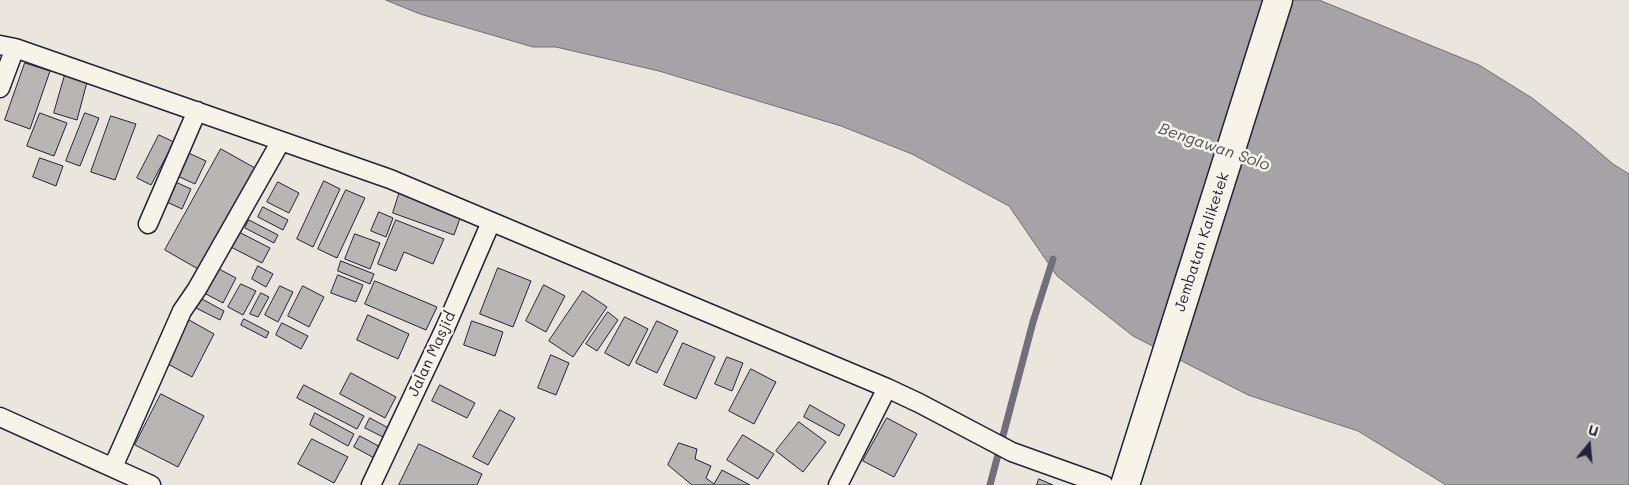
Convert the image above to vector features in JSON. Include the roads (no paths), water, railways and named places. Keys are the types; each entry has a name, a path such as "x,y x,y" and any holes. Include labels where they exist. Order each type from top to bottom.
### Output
{"main road":[{"name":"Jembatan Kaliketek","path":"1125,485 1278,0"}],"street":[{"path":"0,88 8,47 390,179 887,388 1012,452 1104,485"},
{"path":"148,224 197,111"},
{"path":"113,467 182,311 197,289 282,141"},
{"name":"Jalan Masjid","path":"371,485 446,326 491,222"},
{"path":"838,485 887,388"},
{"path":"0,417 151,485"}],"water":[{"name":"Bengawan Solo","path":"386,0 1319,0 1479,65 1532,98 1613,164 1629,174 1629,485 1446,485 1358,431 1248,395 1133,336 1057,276 1009,206 912,154 841,126 659,71 556,47 533,47 420,14"}],"waterway":[{"path":"990,485 1033,322 1053,259"}]}
